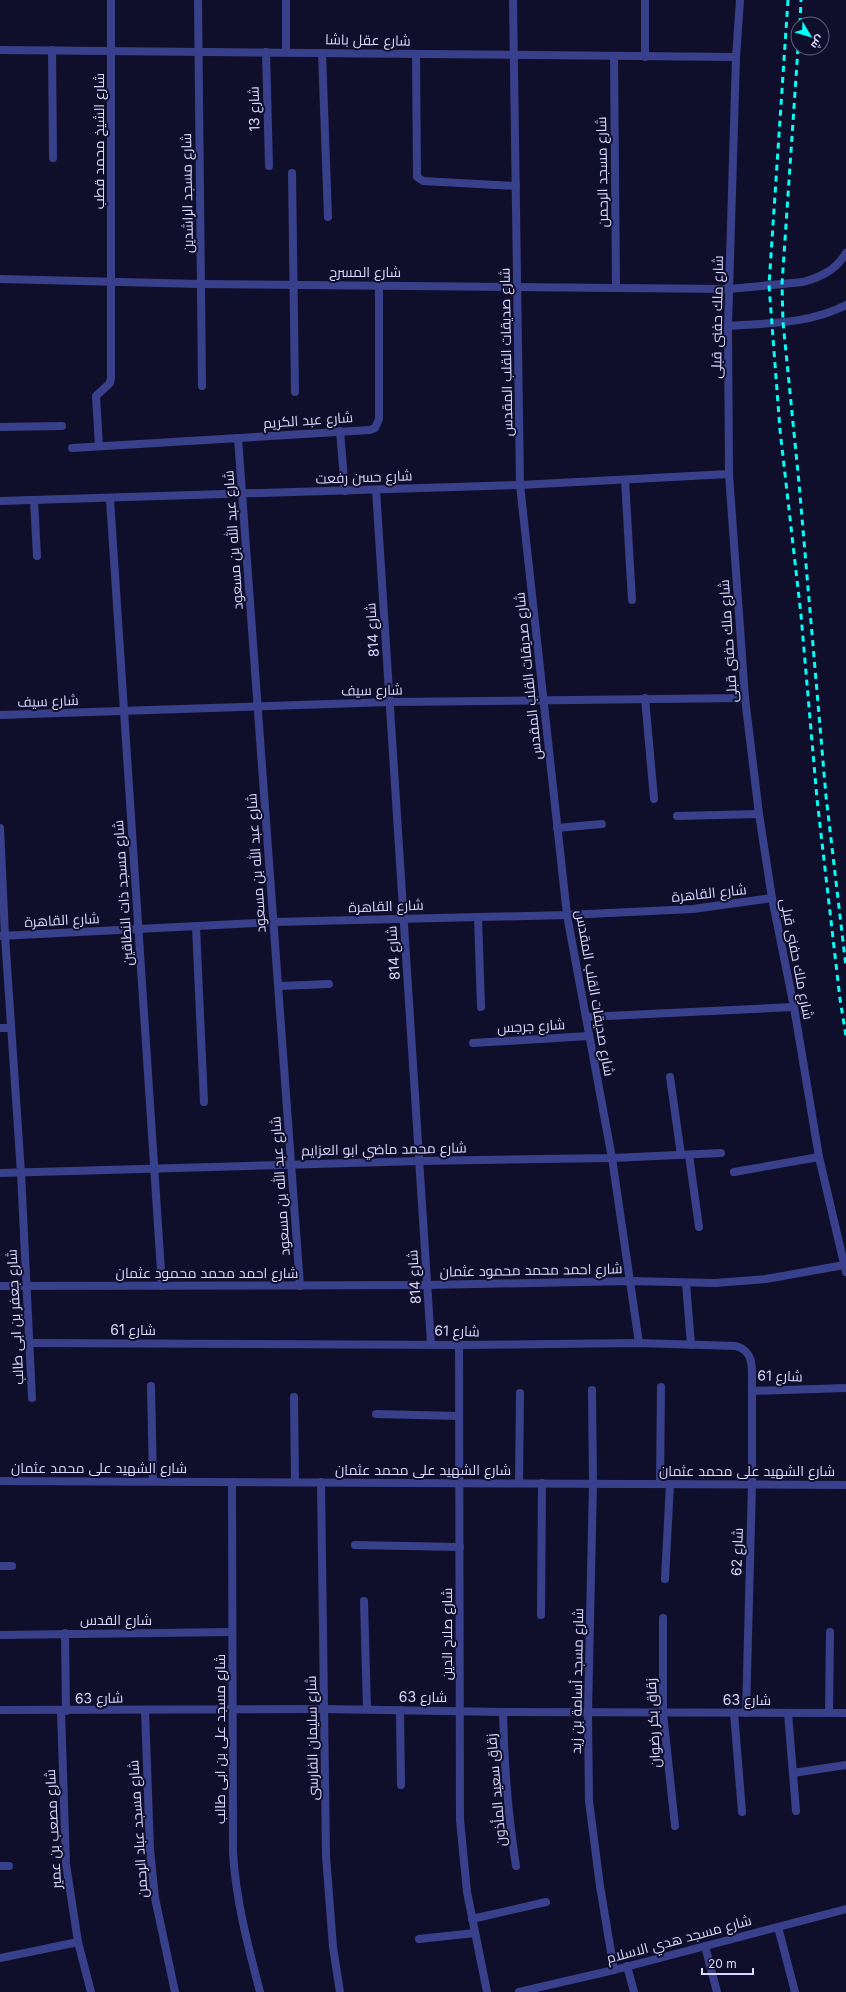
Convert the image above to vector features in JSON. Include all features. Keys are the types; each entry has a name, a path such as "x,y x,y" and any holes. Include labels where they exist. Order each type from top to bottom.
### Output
{"street":[{"name":"شارع الشيخ محمد قطب","path":"111,0 112,282"},
{"name":"شارع مسجد الراشدين","path":"198,0 202,386"},
{"path":"286,0 286,52"},
{"name":"شارع صديقات القلب المقدس","path":"513,0 520,485 567,915 612,1158 639,1343"},
{"path":"645,0 646,57"},
{"name":"شارع ملك حفنى قبلى","path":"740,0 736,57 728,326 729,474 745,698 759,814 772,898 794,1007 819,1157 845,1268"},
{"name":"شارع عقل باشا","path":"0,50 736,57"},
{"path":"52,50 53,158"},
{"name":"شارع 13","path":"266,52 269,166"},
{"path":"322,53 328,217"},
{"path":"416,54 417,177 423,181 516,186"},
{"name":"شارع مسجد الرحمن","path":"614,56 616,288"},
{"path":"292,173 295,392"},
{"name":"شارع المسرح","path":"0,279 201,284 518,286 729,290 802,282 830,272 846,253"},
{"path":"99,446 96,396 110,383 111,378 112,282"},
{"name":"شارع عبد الكريم","path":"72,448 370,430 378,425 378,285"},
{"path":"728,326 806,320 833,312 846,305"},
{"path":"0,427 62,426"},
{"path":"340,431 345,491"},
{"name":"شارع عبد الله بن مسعود","path":"238,438 300,1286"},
{"name":"شارع حسن رفعت","path":"0,501 243,495 520,485 729,474"},
{"path":"625,480 632,600"},
{"name":"شارع 814","path":"376,490 431,1344"},
{"name":"شارع مسجد ذات النطاقين","path":"110,499 162,1286"},
{"path":"34,500 37,556"},
{"path":"645,698 654,799"},
{"name":"شارع سيف","path":"0,715 390,702 745,698"},
{"path":"677,816 759,814"},
{"path":"557,828 602,824"},
{"name":"شارع جعفر بن ابى طالب","path":"0,828 2,936 11,1028 21,1173 32,1398"},
{"name":"شارع القاهرة","path":"2,936 274,922 567,915 693,909 772,898"},
{"path":"478,917 482,1007"},
{"path":"196,927 204,1102"},
{"path":"279,986 329,984"},
{"path":"586,1017 794,1007"},
{"path":"0,1028 11,1028"},
{"name":"شارع جرجس","path":"473,1043 589,1036"},
{"path":"670,1077 699,1227"},
{"name":"شارع محمد ماضي ابو العزايم","path":"0,1173 292,1164 612,1158 721,1153"},
{"path":"734,1172 819,1157"},
{"name":"شارع احمد محمد محمود عثمان","path":"0,1286 427,1285 630,1281 686,1283 752,1281 845,1268"},
{"path":"686,1283 691,1346"},
{"name":"شارع 61","path":"29,1342 459,1345 639,1343 691,1346 736,1346 743,1348 751,1358 752,1391 846,1388"},
{"name":"شارع صلاح الدين","path":"459,1345 461,1710 460,1820 462,1857 472,1919 487,1992"},
{"path":"151,1386 153,1481"},
{"path":"660,1484 661,1387"},
{"name":"شارع مسجد أسامة بن زيد","path":"592,1390 593,1483 588,1712 589,1801 600,1886 614,1970"},
{"name":"شارع 62","path":"746,1714 752,1484 752,1391"},
{"path":"519,1483 520,1393"},
{"path":"294,1397 295,1482"},
{"path":"376,1414 459,1416"},
{"name":"شارع الشهيد على محمد عثمان","path":"0,1481 846,1485"},
{"name":"شارع مسجد على بن ابى طالب","path":"232,1482 235,1882 240,1911 260,1992"},
{"name":"شارع سليمان الفارسى","path":"321,1482 326,1856 333,1947 340,1992"},
{"path":"541,1615 542,1483"},
{"path":"665,1579 670,1484"},
{"path":"355,1545 460,1546"},
{"path":"0,1566 12,1566"},
{"path":"364,1601 367,1710"},
{"name":"زقاق بكر رضوان","path":"663,1618 663,1713 674,1826"},
{"name":"شارع القدس","path":"0,1635 232,1632"},
{"path":"829,1713 830,1632"},
{"name":"شارع مصعب بن عمير","path":"65,1633 64,1711 66,1864 78,1942 91,1992"},
{"name":"شارع 63","path":"0,1710 324,1709 734,1714 846,1713"},
{"name":"شارع مسجد عباد الرحمن","path":"145,1710 150,1850 155,1898 175,1992"},
{"path":"400,1710 401,1785"},
{"name":"زقاق سعيد المأذون","path":"503,1712 507,1800 516,1866"},
{"path":"788,1713 796,1811"},
{"path":"734,1714 742,1812"},
{"path":"793,1773 846,1766"},
{"path":"0,1866 9,1866"},
{"path":"472,1919 546,1902"},
{"name":"شارع مسجد هدي الاسلام","path":"519,1992 614,1970 846,1909"},
{"path":"778,1927 795,1992"},
{"path":"419,1939 475,1933"},
{"path":"0,1958 78,1942"},
{"path":"705,1946 716,1992"},
{"path":"627,1966 634,1992"}],"railway":[{"path":"788,0 769,285 780,430 801,615 817,799 840,999 846,1036"},
{"path":"800,16 801,0"},
{"path":"797,56 782,284 783,322 799,483 826,796 846,967"}]}
